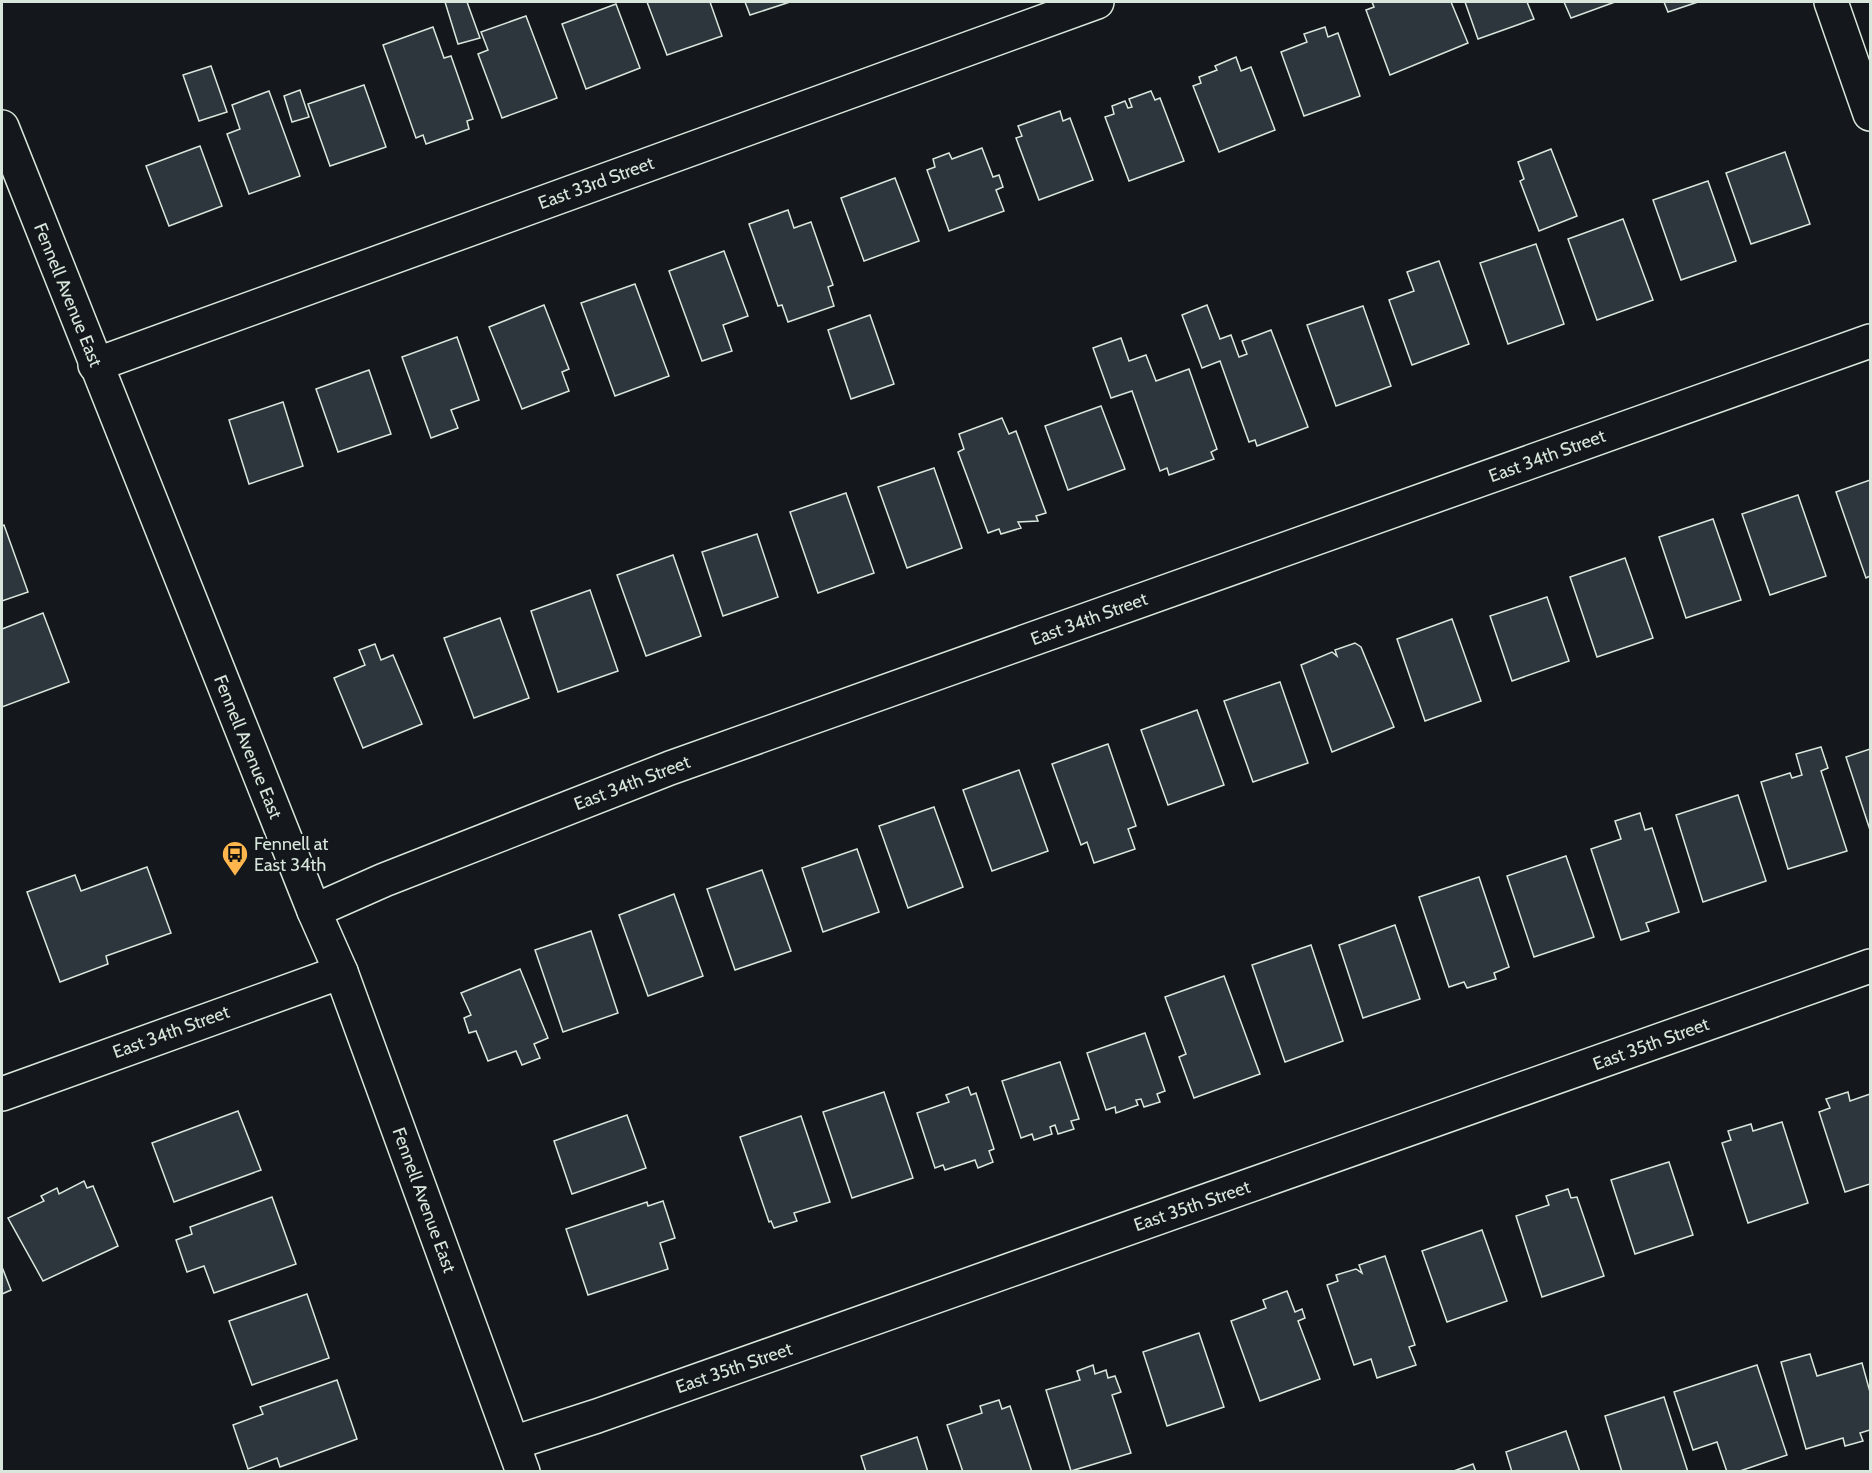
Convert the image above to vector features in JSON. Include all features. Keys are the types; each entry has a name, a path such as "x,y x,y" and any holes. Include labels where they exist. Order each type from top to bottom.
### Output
{"street":[{"name":"East 33rd Street","path":"95,365 1097,2"},
{"path":"1831,2 1870,114"},
{"name":"Fennell Avenue East","path":"2,127 95,365 341,972 518,1457"},
{"name":"East 34th Street","path":"314,910 384,880 670,768 1870,341"},
{"name":"East 35th Street","path":"518,1457 620,1408 1870,966"},
{"name":"East 34th Street","path":"2,1094 341,972"}],"building":[{"path":"445,2 467,2 480,38 458,44"},
{"path":"647,2 710,2 722,36 667,55"},
{"path":"745,2 790,2 750,15"},
{"path":"1372,2 1451,2 1468,43 1390,75 1366,10 1374,7"},
{"path":"1465,2 1527,2 1534,19 1478,39"},
{"path":"1564,2 1615,2 1571,18"},
{"path":"1664,2 1698,2 1668,12"},
{"path":"616,4 640,68 586,89 562,24"},
{"path":"526,16 557,98 502,118 478,54 488,50 481,32"},
{"path":"433,27 444,58 451,56 473,119 467,121 469,129 426,144 423,135 416,138 383,45"},
{"path":"1325,27 1328,37 1338,33 1360,96 1304,116 1281,52 1307,42 1304,34"},
{"path":"1236,57 1241,71 1251,67 1275,130 1219,152 1193,86 1201,83 1199,77 1217,70 1215,66"},
{"path":"211,66 227,112 199,121 183,75"},
{"path":"364,85 386,147 330,166 308,104"},
{"path":"300,90 309,117 292,122 284,96"},
{"path":"269,91 300,176 249,194 227,134 240,129 232,105"},
{"path":"1151,91 1155,100 1160,98 1184,161 1129,181 1105,117 1114,114 1112,106 1125,101 1128,108 1132,107 1129,99"},
{"path":"1060,111 1063,121 1070,118 1093,180 1039,200 1016,138 1022,136 1018,126"},
{"path":"200,146 222,206 169,226 146,166"},
{"path":"982,148 993,177 999,175 1003,187 996,190 1004,211 949,231 927,170 935,167 933,159 949,153 952,159"},
{"path":"1551,149 1577,216 1539,231 1520,181 1524,179 1518,162"},
{"path":"1785,152 1810,224 1751,244 1726,173"},
{"path":"895,178 919,241 864,261 841,198"},
{"path":"1708,181 1736,261 1681,280 1653,200"},
{"path":"788,210 794,228 811,222 833,285 828,287 834,306 788,322 782,305 778,306 749,224"},
{"path":"1623,219 1653,300 1597,320 1568,239"},
{"path":"1536,244 1564,324 1508,344 1480,263"},
{"path":"724,251 748,316 723,325 732,351 702,361 669,271"},
{"path":"1439,261 1469,344 1412,365 1389,300 1414,291 1407,272"},
{"path":"635,284 669,376 615,396 581,303"},
{"path":"544,305 569,369 562,372 569,391 522,409 489,327"},
{"path":"1207,305 1220,339 1231,335 1239,357 1247,354 1242,341 1271,330 1308,427 1257,446 1255,440 1249,442 1220,361 1202,368 1182,315"},
{"path":"1363,306 1391,386 1336,406 1307,325"},
{"path":"870,315 894,384 851,399 828,330"},
{"path":"457,337 479,400 451,410 458,428 431,438 402,357"},
{"path":"1121,338 1129,361 1146,355 1156,381 1189,369 1217,449 1211,452 1214,459 1169,475 1167,468 1160,471 1132,391 1111,398 1093,348"},
{"path":"369,370 391,434 338,452 316,389"},
{"path":"283,402 303,466 249,484 229,420"},
{"path":"1101,406 1125,469 1068,490 1045,426"},
{"path":"1002,418 1009,434 1016,431 1046,513 1036,516 1038,521 1018,522 1021,528 1001,534 999,529 988,533 958,452 964,449 959,434"},
{"path":"934,468 962,548 907,568 878,487"},
{"path":"1870,480 1870,576 1866,578 1836,492"},
{"path":"846,493 874,573 818,593 790,512"},
{"path":"1798,495 1826,576 1770,595 1742,514"},
{"path":"1713,519 1741,600 1686,618 1659,537"},
{"path":"4,525 28,592 2,601 2,526"},
{"path":"757,534 778,597 723,616 702,552"},
{"path":"673,555 701,636 646,656 617,575"},
{"path":"1625,558 1653,638 1597,657 1570,577"},
{"path":"590,590 618,671 558,692 531,611"},
{"path":"1547,597 1569,661 1512,681 1490,616"},
{"path":"43,613 69,682 2,707 2,629"},
{"path":"500,618 529,698 474,718 444,638"},
{"path":"1452,619 1481,701 1425,721 1397,639"},
{"path":"1355,643 1361,647 1394,727 1332,752 1301,665 1332,652 1337,656 1335,650"},
{"path":"375,644 381,660 393,655 422,724 363,748 334,678 365,665 359,650"},
{"path":"1280,682 1308,763 1253,782 1224,701"},
{"path":"1197,710 1224,785 1168,805 1141,730"},
{"path":"1108,744 1136,826 1128,829 1135,849 1094,863 1087,842 1081,845 1052,764"},
{"path":"1821,747 1828,768 1821,771 1847,851 1788,869 1761,782 1790,773 1792,778 1802,775 1796,754"},
{"path":"1870,749 1870,830 1846,757"},
{"path":"1019,770 1048,851 992,871 963,790"},
{"path":"1738,795 1766,881 1703,902 1676,815"},
{"path":"934,807 963,887 908,908 879,826"},
{"path":"1640,813 1645,830 1652,828 1679,912 1646,923 1649,931 1621,940 1591,849 1621,839 1615,821"},
{"path":"857,849 879,912 823,932 802,868"},
{"path":"1566,856 1594,937 1534,957 1507,876"},
{"path":"147,867 171,933 106,956 108,964 60,982 27,892 75,875 81,891"},
{"path":"762,870 791,951 735,970 707,889"},
{"path":"1479,877 1509,967 1494,973 1496,979 1467,988 1464,982 1449,987 1419,897"},
{"path":"674,894 703,976 648,996 619,915"},
{"path":"1395,925 1420,999 1363,1018 1339,945"},
{"path":"591,931 618,1013 563,1032 535,950"},
{"path":"1311,945 1343,1041 1285,1062 1252,965"},
{"path":"520,969 548,1038 534,1044 540,1058 522,1065 516,1051 488,1061 476,1031 469,1033 464,1018 471,1015 461,993"},
{"path":"1224,976 1260,1074 1194,1098 1179,1057 1186,1054 1165,997"},
{"path":"1145,1033 1165,1091 1157,1094 1160,1102 1144,1107 1141,1099 1136,1100 1138,1105 1116,1113 1115,1107 1106,1110 1087,1053"},
{"path":"1060,1062 1079,1119 1071,1121 1074,1129 1058,1134 1055,1125 1050,1127 1052,1134 1034,1140 1032,1134 1021,1138 1002,1081"},
{"path":"968,1087 971,1095 976,1093 994,1149 989,1151 993,1162 978,1168 975,1160 945,1170 943,1165 935,1168 917,1113 949,1102 946,1095"},
{"path":"884,1092 913,1178 852,1198 823,1112"},
{"path":"1848,1092 1850,1101 1870,1094 1870,1184 1845,1192 1819,1112 1830,1108 1826,1099"},
{"path":"238,1111 261,1170 174,1202 152,1143"},
{"path":"627,1115 646,1168 572,1194 554,1141"},
{"path":"801,1116 830,1202 794,1213 797,1221 774,1228 771,1221 769,1222 740,1137"},
{"path":"1782,1122 1808,1203 1748,1223 1722,1143 1731,1140 1728,1131 1751,1124 1753,1131"},
{"path":"1669,1162 1693,1235 1635,1254 1611,1180"},
{"path":"84,1181 87,1188 93,1186 118,1246 43,1281 8,1218 44,1201 41,1196 57,1188 59,1194"},
{"path":"1568,1189 1571,1198 1577,1197 1604,1276 1542,1297 1516,1216 1549,1205 1546,1196"},
{"path":"272,1197 296,1264 214,1293 204,1266 187,1272 176,1240 192,1234 190,1227"},
{"path":"663,1201 675,1238 660,1243 668,1269 588,1295 566,1229 647,1202 648,1206"},
{"path":"1482,1230 1507,1301 1447,1322 1422,1251"},
{"path":"1385,1256 1415,1345 1409,1347 1416,1365 1377,1378 1371,1359 1354,1365 1327,1285 1338,1281 1336,1275 1356,1269 1362,1273 1359,1265"},
{"path":"2,1267 11,1290 2,1294"},
{"path":"1287,1291 1295,1312 1302,1309 1305,1318 1298,1321 1320,1379 1260,1401 1231,1321 1266,1308 1263,1300"},
{"path":"307,1294 329,1358 252,1385 229,1321"},
{"path":"1199,1333 1224,1407 1167,1426 1143,1352"},
{"path":"1810,1354 1817,1376 1862,1363 1870,1392 1870,1430 1860,1433 1863,1441 1845,1446 1843,1438 1806,1449 1781,1362"},
{"path":"1093,1365 1095,1374 1106,1370 1108,1378 1115,1376 1121,1392 1112,1395 1131,1453 1071,1471 1046,1390 1080,1380 1077,1371"},
{"path":"1757,1365 1787,1455 1737,1472 1727,1472 1717,1442 1693,1450 1674,1392"},
{"path":"337,1380 357,1439 280,1467 277,1458 248,1469 233,1425 263,1414 260,1407"},
{"path":"1664,1397 1688,1472 1622,1472 1605,1416"},
{"path":"999,1400 1002,1409 1010,1406 1032,1472 963,1472 947,1425 982,1413 980,1406"},
{"path":"1566,1431 1580,1472 1512,1472 1506,1452"},
{"path":"917,1437 928,1472 866,1472 861,1456"},
{"path":"1473,1464 1476,1472 1451,1472"}],"place":[{"name":"Fennell at East 34th","path":"235,877"}]}
